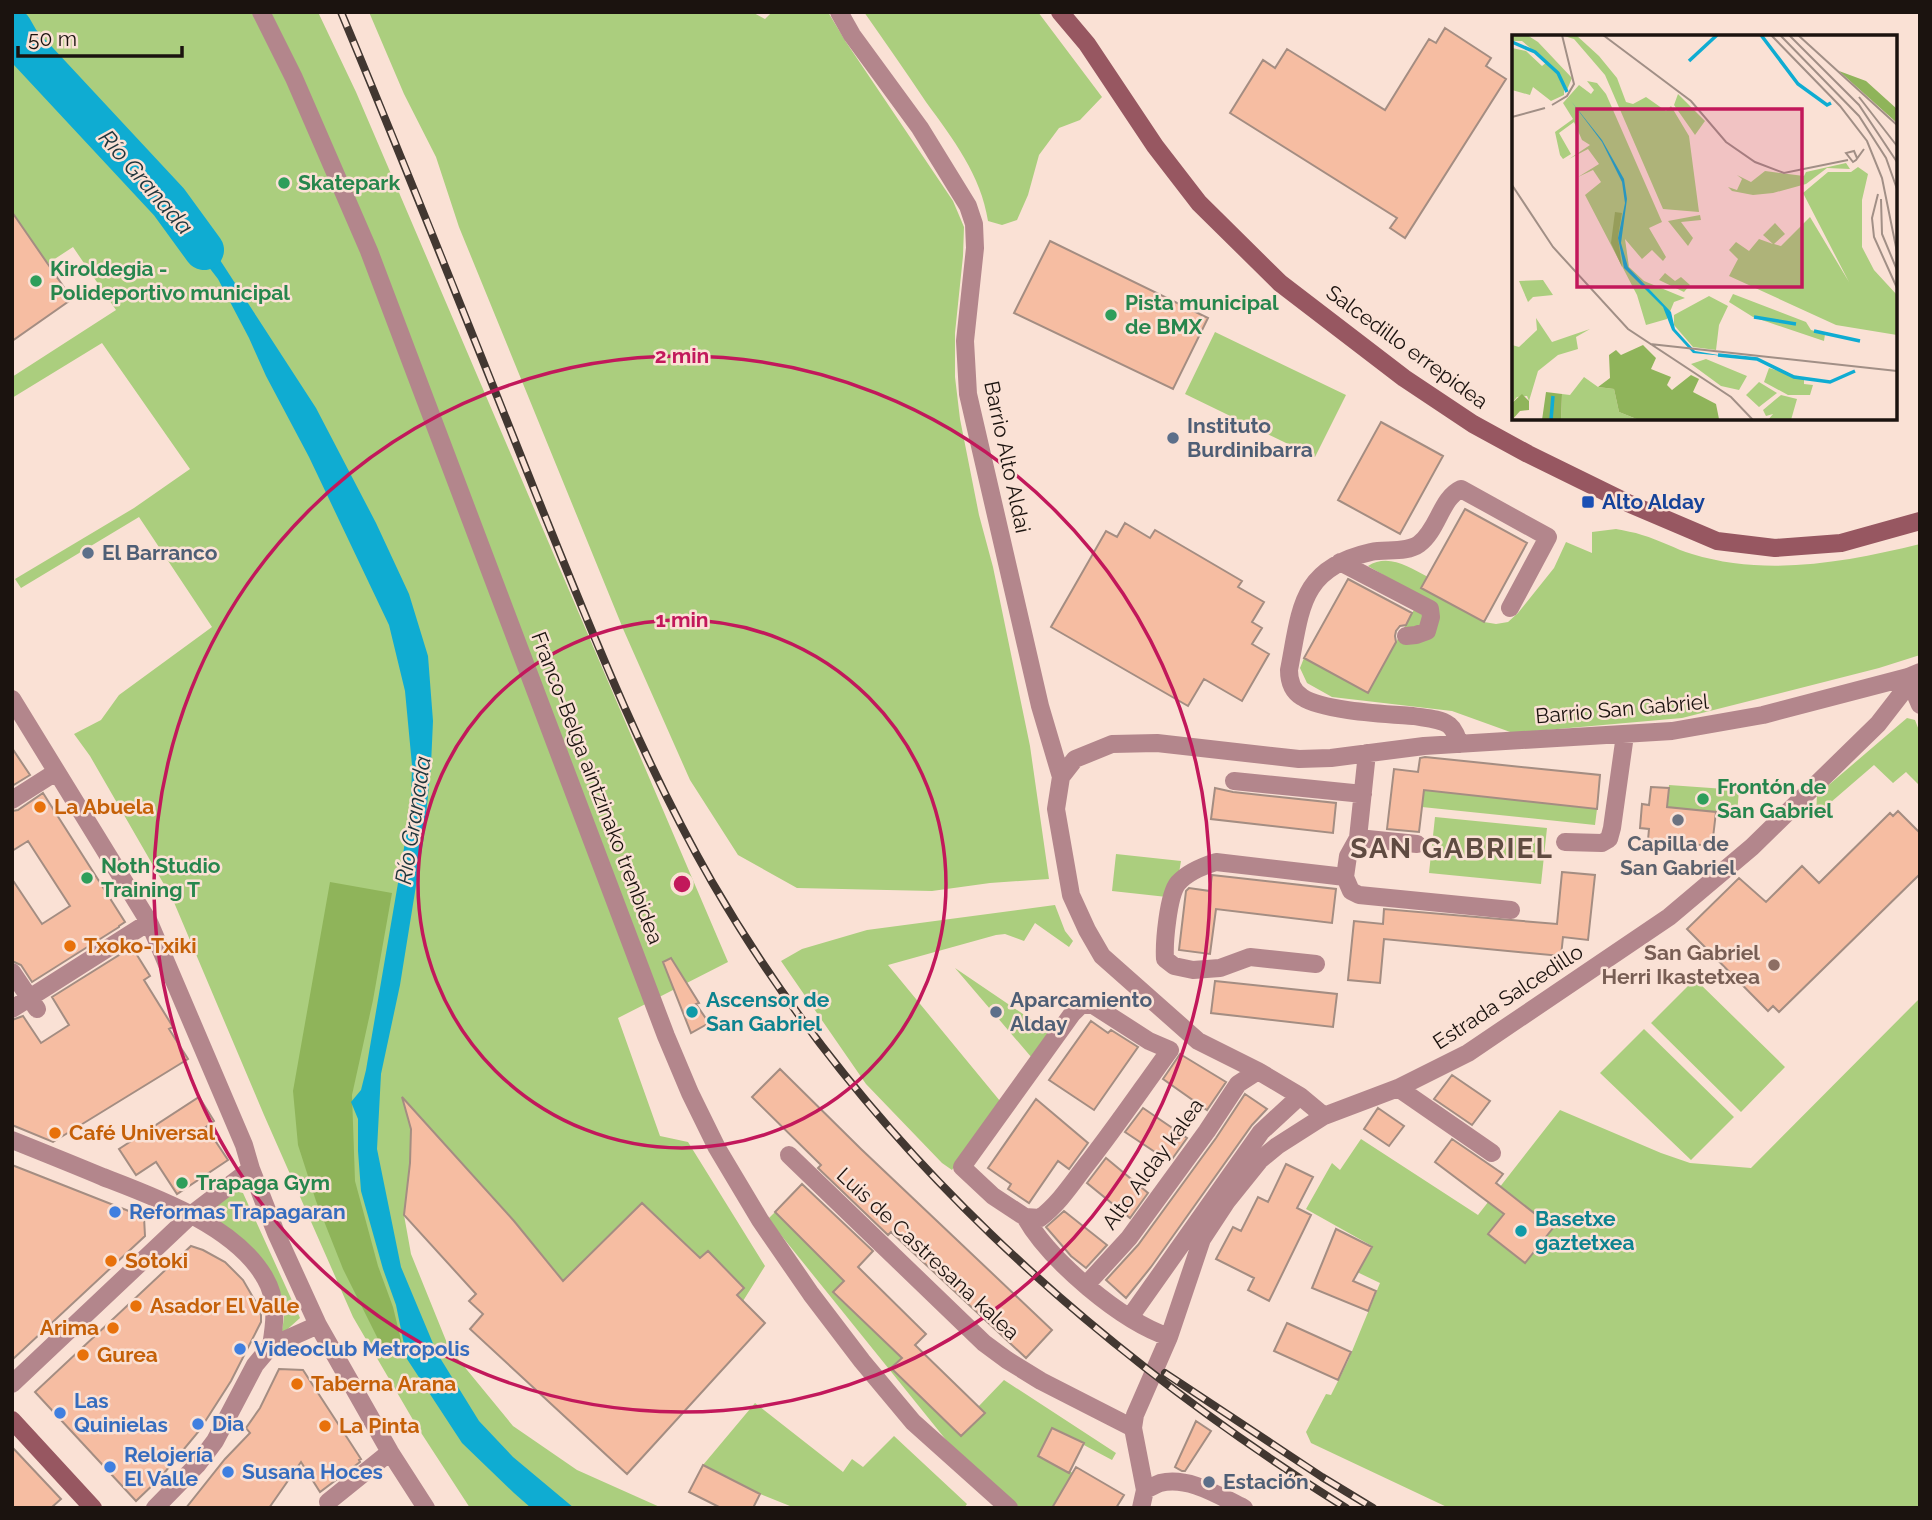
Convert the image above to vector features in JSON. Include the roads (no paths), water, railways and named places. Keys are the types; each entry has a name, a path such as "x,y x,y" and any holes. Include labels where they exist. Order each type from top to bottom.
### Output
{"street":[{"name":"Franco-Belga aintzinako trenbidea","path":"261,12 294,78 369,251 666,1036 690,1093 760,1220 862,1361 913,1422 1009,1508"},
{"name":"Barrio Alto Aldai","path":"839,12 852,35 920,128 968,206 974,224 975,248 965,341 968,394 1040,706 1061,776"},
{"name":"Salcedillo errepidea","path":"1060,12 1087,44 1155,146 1199,204 1280,283 1404,377 1473,424 1630,504 1717,541 1775,548 1841,543 1920,521"},
{"path":"1459,744 1455,732 1448,724 1431,718 1337,708 1299,696 1289,679 1289,670 1304,602 1314,582 1327,569 1340,562 1373,552 1419,545 1454,492 1461,489 1548,537 1510,608"},
{"path":"1340,562 1430,609 1427,631 1406,636"},
{"name":"Barrio San Gabriel","path":"1061,776 1075,759 1112,744 1168,744 1299,759 1331,758 1424,746 1672,731 1763,715 1914,674"},
{"path":"1914,674 1920,705"},
{"name":"Estrada Salcedillo","path":"1133,1428 1135,1415 1169,1337 1202,1239 1227,1201 1260,1160 1324,1116 1398,1088 1442,1067 1486,1041 1669,917 1752,847 1878,724 1914,674"},
{"path":"12,699 149,922 244,1145 276,1233 318,1325 390,1452 426,1508"},
{"path":"1565,842 1602,843 1609,839 1625,735"},
{"path":"1367,753 1358,838 1348,856 1345,877 1350,891 1359,895 1511,910"},
{"path":"12,800 56,772"},
{"path":"1061,776 1056,810 1071,895 1102,956 1198,1041 1258,1071 1300,1096 1324,1116"},
{"path":"1234,780 1363,794"},
{"path":"1358,838 1417,844"},
{"path":"1316,964 1251,957 1220,968 1193,970 1174,965 1165,959 1164,944 1176,885 1205,865 1216,862 1345,877"},
{"path":"12,1009 33,1004 149,922"},
{"path":"12,972 33,1004"},
{"path":"1169,1337 1123,1314 1086,1285 1034,1233 1025,1217 993,1196 962,1167 1081,1005 1093,1005 1149,1041 1170,1050"},
{"path":"1025,1217 1040,1218 1067,1192 1170,1050 1198,1041"},
{"name":"Alto Alday kalea","path":"1086,1285 1129,1238 1238,1084 1258,1071"},
{"path":"1398,1088 1492,1153"},
{"path":"1135,1310 1261,1132 1300,1096"},
{"path":"12,1140 170,1204 228,1238 243,1251 266,1279 275,1304 271,1346"},
{"name":"Luis de Castresana kalea","path":"789,1155 984,1343 1041,1381 1133,1428"},
{"path":"12,1384 191,1215 251,1169"},
{"path":"155,1508 197,1465 215,1441 255,1365 271,1346 318,1325"},
{"path":"12,1420 93,1508"},
{"path":"1133,1428 1140,1498 1162,1483 1178,1482 1195,1485 1244,1508"},
{"path":"328,1502 390,1452"}],"water":[{"path":"12,12 35,45 115,144 220,260 316,408 376,523 409,594 428,656 433,721 431,765 424,836 400,985 381,1074 377,1149 401,1267 437,1353 479,1421 513,1457 574,1508 531,1508 462,1443 407,1359 396,1305 361,1191 358,1119 351,1102 361,1090 366,1070 411,807 412,765 405,691 389,625 309,457 218,279 174,222 88,140 29,71 12,44"}],"waterway":[{"name":"Río Granada","path":"12,28 20,42 169,202 204,250"}],"railway":[{"path":"341,12 617,691 686,835 712,882 773,978 840,1069 912,1154 990,1234 1073,1309 1160,1379 1252,1446 1346,1508"},
{"path":"1165,1373 1373,1508"}],"place":[{"name":"Skatepark","path":"284,183"},
{"name":"Kiroldegia - Polideportivo municipal","path":"36,281"},
{"name":"Pista municipal de BMX","path":"1111,315"},
{"name":"Instituto Burdinibarra","path":"1173,438"},
{"name":"Alto Alday","path":"1588,502"},
{"name":"El Barranco","path":"88,553"},
{"name":"Frontón de San Gabriel","path":"1703,799"},
{"name":"La Abuela","path":"40,807"},
{"name":"Capilla de San Gabriel","path":"1678,820"},
{"name":"Noth Studio Training T","path":"87,878"},
{"name":"Txoko-Txiki","path":"70,946"},
{"name":"San Gabriel Herri Ikastetxea","path":"1774,965"},
{"name":"Ascensor de San Gabriel","path":"692,1012"},
{"name":"Aparcamiento Alday","path":"996,1012"},
{"name":"Café Universal","path":"55,1133"},
{"name":"Trapaga Gym","path":"182,1183"},
{"name":"Reformas Trapagaran","path":"115,1212"},
{"name":"Basetxe gaztetxea","path":"1521,1231"},
{"name":"Sotoki","path":"111,1261"},
{"name":"Asador El Valle","path":"136,1306"},
{"name":"Arima","path":"113,1328"},
{"name":"Videoclub Metropolis","path":"240,1349"},
{"name":"Gurea","path":"83,1355"},
{"name":"Taberna Arana","path":"297,1384"},
{"name":"Las Quinielas","path":"60,1413"},
{"name":"Dia","path":"198,1424"},
{"name":"La Pinta","path":"325,1426"},
{"name":"Relojería El Valle","path":"110,1467"},
{"name":"Susana Hoces","path":"228,1472"},
{"name":"Estación","path":"1209,1482"}],"district":[{"name":"SAN GABRIEL","path":"1452,848"}]}
